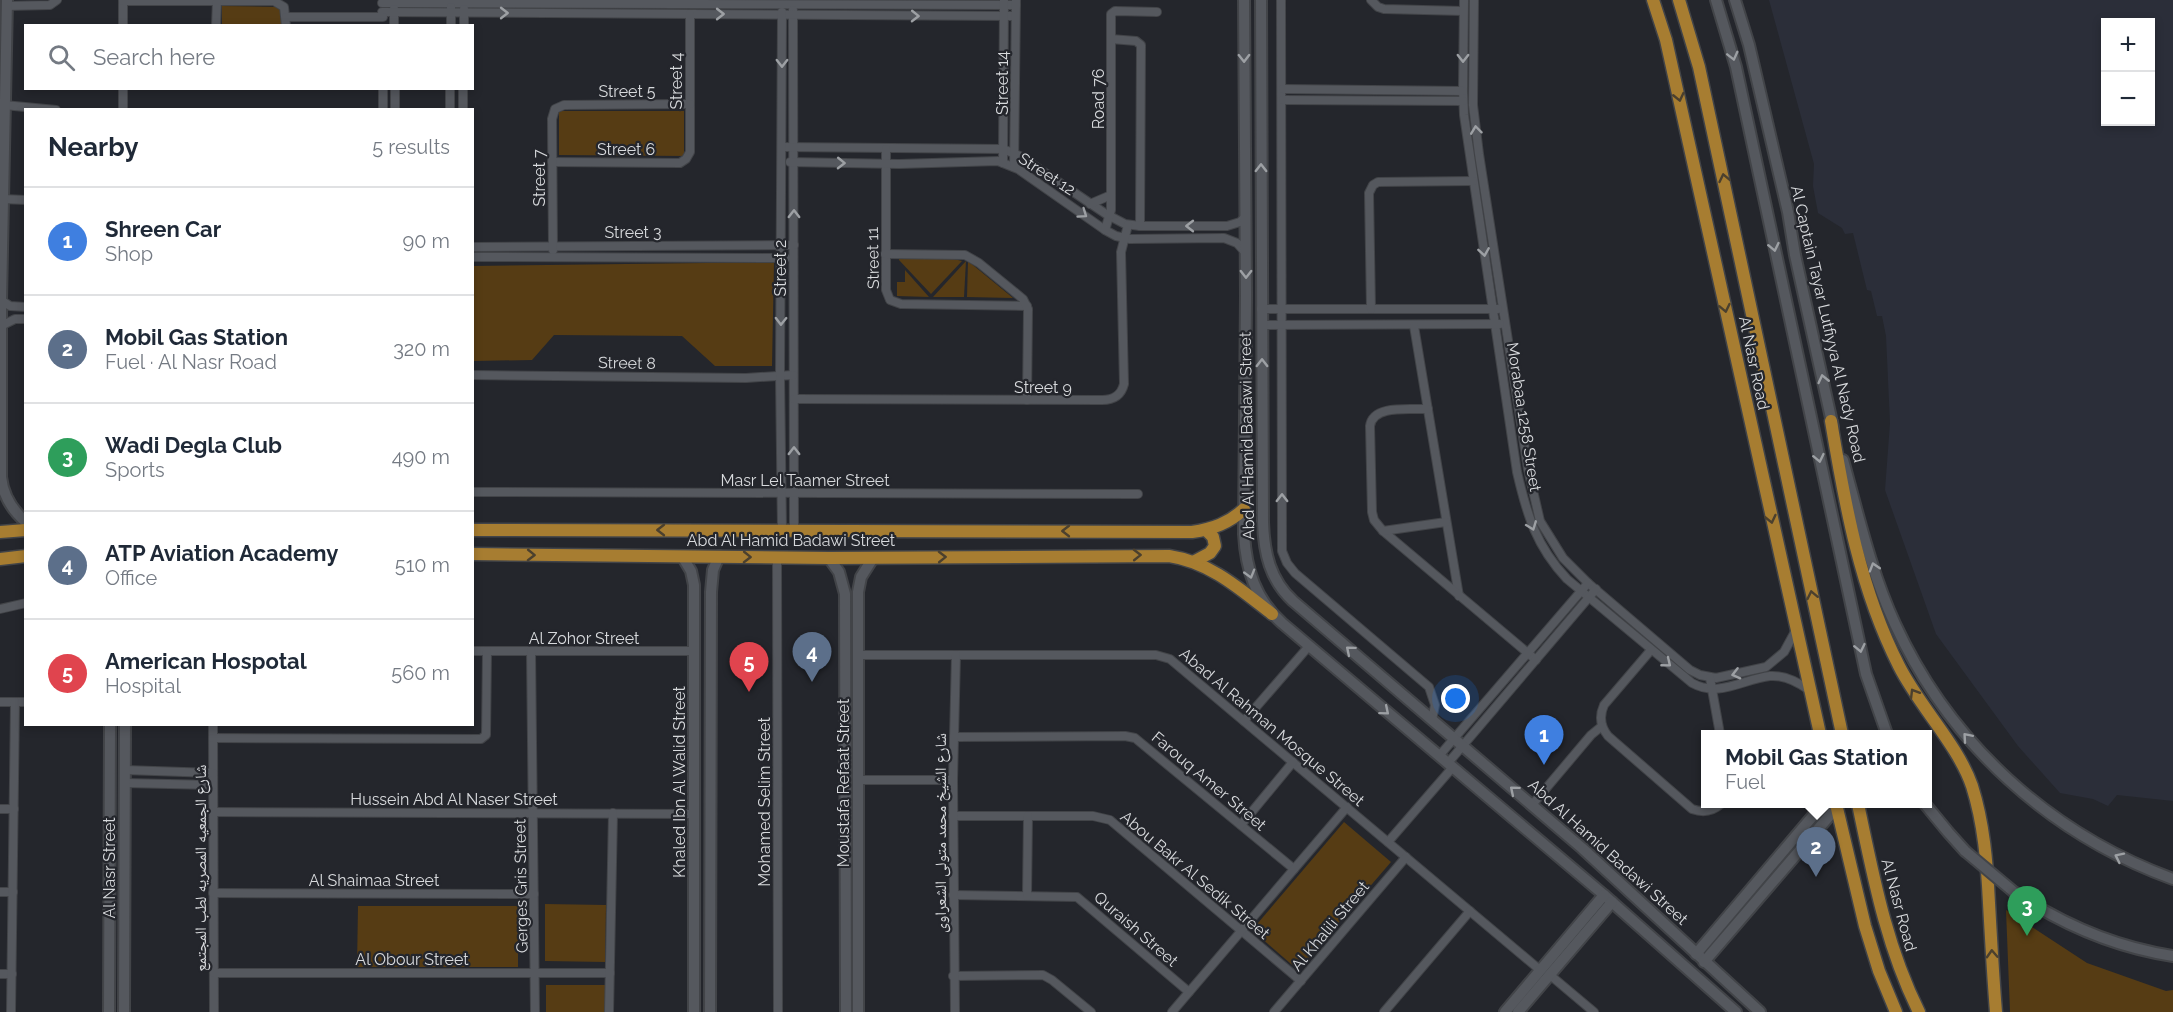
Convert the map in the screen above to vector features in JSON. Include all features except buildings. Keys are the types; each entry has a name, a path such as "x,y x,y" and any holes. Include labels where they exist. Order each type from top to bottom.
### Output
{"main road":[{"name":"Abd Al Hamid Badawi Street","path":"1244,0 1246,216 1244,548 1249,572 1258,594 1272,614"},
{"name":"Abd Al Hamid Badawi Street","path":"1261,0 1263,522 1267,559 1272,572 1281,588 1293,602 1615,877 1760,1012"},
{"name":"Al Nasr Road","path":"1653,0 1666,40 1819,730"},
{"name":"Al Nasr Road","path":"1679,0 1699,67 1709,112 1841,730"},
{"path":"1716,0 1736,67 1866,674 1885,730"},
{"name":"Al Captain Tayar Lutfiyya Al Nady Road","path":"1735,0 1749,45 1788,212 1795,255 1831,421 1882,590 1895,624 1911,656 1940,703 1987,760 2043,810 2070,829 2110,853 2173,879"},
{"path":"6,3 1,300 1,477 2,498 24,520"},
{"path":"1831,421 1844,497 1858,559 1873,607 1909,685 1962,764 1977,804 1986,847 1995,1012"},
{"name":"Abd Al Hamid Badawi Street","path":"474,530 1206,530 1224,524 1244,509"},
{"path":"0,532 24,530"},
{"path":"1195,561 1210,554 1215,546 1213,537 1206,530"},
{"name":"Abd Al Hamid Badawi Street","path":"474,555 873,558 1155,555 1195,561 1227,580 1272,614 1608,899 1736,1012"},
{"path":"0,559 24,556"},
{"name":"Khaled Ibn Al Walid Street","path":"682,556 693,578 694,1012"},
{"name":"Khaled Ibn Al Walid Street","path":"710,1012 712,577 719,556"},
{"name":"Moustafa Refaat Street","path":"829,558 839,572 844,586 846,1012"},
{"name":"Moustafa Refaat Street","path":"858,1012 859,585 864,570 873,558"},
{"path":"693,578 712,577"},
{"path":"844,586 849,581 859,585"},
{"name":"Al Nasr Street","path":"110,1012 111,726"},
{"name":"Al Nasr Street","path":"124,1012 125,726"},
{"path":"1700,958 1820,808"},
{"path":"1700,958 1833,808"},
{"path":"1837,808 1868,938 1896,1012"},
{"name":"Al Nasr Road","path":"1858,808 1883,919 1895,957 1919,1012"},
{"path":"1928,808 1965,851 2014,892 2080,930 2136,949 2173,956"},
{"path":"1505,1012 1545,973 1608,899"},
{"path":"1518,1012 1545,973"}],"street":[{"path":"6,3 50,5 57,0"},
{"path":"1281,0 1283,89 1282,545 1284,558 1295,573 1430,687 1434,705 1432,720"},
{"path":"1371,0 1384,9 1463,11"},
{"name":"Morabaa 1258 Street","path":"1464,0 1463,101 1517,472 1526,510 1540,544 1551,561 1581,592 1692,683 1713,690"},
{"name":"Morabaa 1258 Street","path":"1474,0 1473,99 1479,154 1528,469 1537,510 1545,530 1563,558 1588,583 1690,670 1710,678"},
{"path":"123,24 123,1 274,1 284,7 286,21 383,18 394,12 1016,16"},
{"path":"216,24 217,1"},
{"path":"383,18 382,1 1016,3"},
{"path":"394,1 394,24"},
{"path":"450,3 451,24"},
{"path":"464,3 464,24"},
{"name":"Street 14","path":"1003,163 1004,3"},
{"name":"Street 14","path":"1014,167 1016,3"},
{"name":"Street 2","path":"782,4 780,375 782,494 788,531"},
{"name":"Street 2","path":"788,531 794,494 793,4"},
{"name":"Road 76","path":"1105,230 1110,217 1111,195 1111,15 1113,11 1157,12"},
{"name":"Street 4","path":"690,14 690,149"},
{"path":"1111,39 1137,41 1141,45 1140,226"},
{"path":"1283,89 1463,91"},
{"path":"123,90 123,108"},
{"path":"383,90 383,108"},
{"path":"394,90 395,108"},
{"path":"450,90 450,108"},
{"path":"463,90 463,108"},
{"path":"1283,100 1463,101"},
{"name":"Street 5","path":"564,105 690,104"},
{"path":"4,105 35,108"},
{"name":"Street 7","path":"553,257 553,116 558,107 564,105"},
{"name":"Street 12","path":"782,147 1003,149 1015,153 1110,217 1128,225 1227,226 1240,222 1246,216"},
{"name":"Street 6","path":"552,162 680,163 688,156 690,149"},
{"name":"Street 11","path":"886,149 886,293 890,300 894,303 1027,306"},
{"path":"1470,154 1479,154"},
{"name":"Street 12","path":"782,162 886,164 985,161 1003,163 1014,167 1105,230 1124,238 1224,238 1237,243 1246,253"},
{"path":"1371,309 1370,193 1373,185 1378,182 1473,181"},
{"path":"1090,204 1111,195"},
{"path":"3,199 24,200"},
{"name":"Street 9","path":"794,399 1106,400 1116,397 1121,392 1124,379 1121,262 1128,225"},
{"name":"Street 3","path":"474,247 794,245"},
{"path":"885,254 965,255 979,263 1021,297 1027,306 1027,400"},
{"name":"Street 3","path":"474,257 794,258"},
{"path":"1,300 10,306 24,307"},
{"path":"1261,309 1502,309"},
{"path":"1,326 10,320 24,319"},
{"path":"1262,326 1505,324"},
{"path":"1414,326 1459,596"},
{"name":"Street 8","path":"474,375 739,378 793,375"},
{"path":"1428,409 1381,412 1374,416 1370,423 1374,520 1383,531 1536,660"},
{"path":"1517,472 1528,469"},
{"name":"Masr Lel Taamer Street","path":"474,492 1138,494"},
{"path":"1383,531 1446,522"},
{"name":"Mohamed Selim Street","path":"777,557 778,1012"},
{"path":"1388,842 1447,762 1458,742 1528,653 1588,583"},
{"path":"1458,742 1536,660 1596,589"},
{"path":"0,609 24,603"},
{"path":"1719,730 1710,678 1766,667 1784,652 1796,630"},
{"path":"1244,720 1309,646"},
{"path":"1651,650 1604,705 1600,715 1602,726 1608,735 1692,809 1706,811 1716,808"},
{"name":"Al Zohor Street","path":"474,651 694,651"},
{"path":"213,738 481,740 486,735 487,651"},
{"name":"Gerges Gris Street","path":"531,651 536,1012"},
{"name":"Abad Al Rahman Mosque Street","path":"858,655 1161,656 1173,661 1470,911 1594,1012"},
{"name":"شارع الشيخ محمد متولى الشعراوى","path":"955,1012 953,780 956,655"},
{"path":"1766,667 1772,670 1770,676"},
{"path":"1713,690 1770,676 1791,679 1809,690"},
{"path":"0,702 24,702"},
{"path":"11,1012 15,702"},
{"name":"شارع الجمعيه المصريه لطب المجتمع","path":"213,726 214,1012"},
{"path":"1532,805 1591,735 1602,726"},
{"name":"Farouq Amer Street","path":"954,737 1130,736 1144,744 1294,869"},
{"path":"1241,825 1293,762"},
{"path":"125,770 213,773"},
{"path":"858,780 953,780"},
{"path":"125,783 213,785"},
{"path":"1172,1012 1347,807"},
{"path":"0,809 14,809"},
{"name":"Hussein Abd Al Naser Street","path":"213,812 694,814"},
{"path":"609,1012 613,813"},
{"name":"Abou Bakr Al Sedik Street","path":"953,816 1093,816 1115,823 1301,981"},
{"path":"1026,896 1028,816"},
{"name":"Al Khalili Street","path":"1274,1012 1406,857"},
{"path":"0,892 13,892"},
{"name":"Al Shaimaa Street","path":"213,893 534,894"},
{"name":"Quraish Street","path":"953,895 1073,896 1081,899 1190,992"},
{"path":"1384,1012 1470,911"},
{"name":"Al Obour Street","path":"214,973 610,973"},
{"path":"0,974 12,974"},
{"path":"953,975 1046,976 1091,1012"}],"shaded area":[{"path":"1769,0 2173,0 2173,801 2117,795 2108,806 2093,799 2060,793 2018,746 1936,634 1885,490 1890,423 1886,336 1882,316 1877,316 1871,291 1867,290 1853,233 1845,234 1842,228 1818,213 1813,186 1814,164"},
{"path":"222,6 281,7 281,24 222,24"},
{"path":"559,111 684,111 684,156 559,155"},
{"path":"899,258 954,259 962,261 931,294"},
{"path":"966,261 964,297 933,297"},
{"path":"968,261 1013,298 967,297"},
{"path":"774,262 772,366 715,366 682,336 554,335 532,360 474,361 474,266"},
{"path":"905,270 929,297 897,296 897,282 905,282"},
{"path":"1344,822 1391,862 1298,970 1252,930"},
{"path":"545,904 606,905 605,962 545,961"},
{"path":"358,906 518,906 518,967 357,967"},
{"path":"2006,910 2087,963 2166,991 2173,990 2173,1012 2010,1012"},
{"path":"546,985 607,985 607,1012 546,1012"}],"place":[{"name":"ATP Aviation Academy","path":"812,682"},
{"name":"American Hospotal","path":"749,692"},
{"name":"Shreen Car","path":"1544,765"},
{"name":"Mobil Gas Station","path":"1816,877"},
{"name":"Wadi Degla Club","path":"2027,936"}]}
